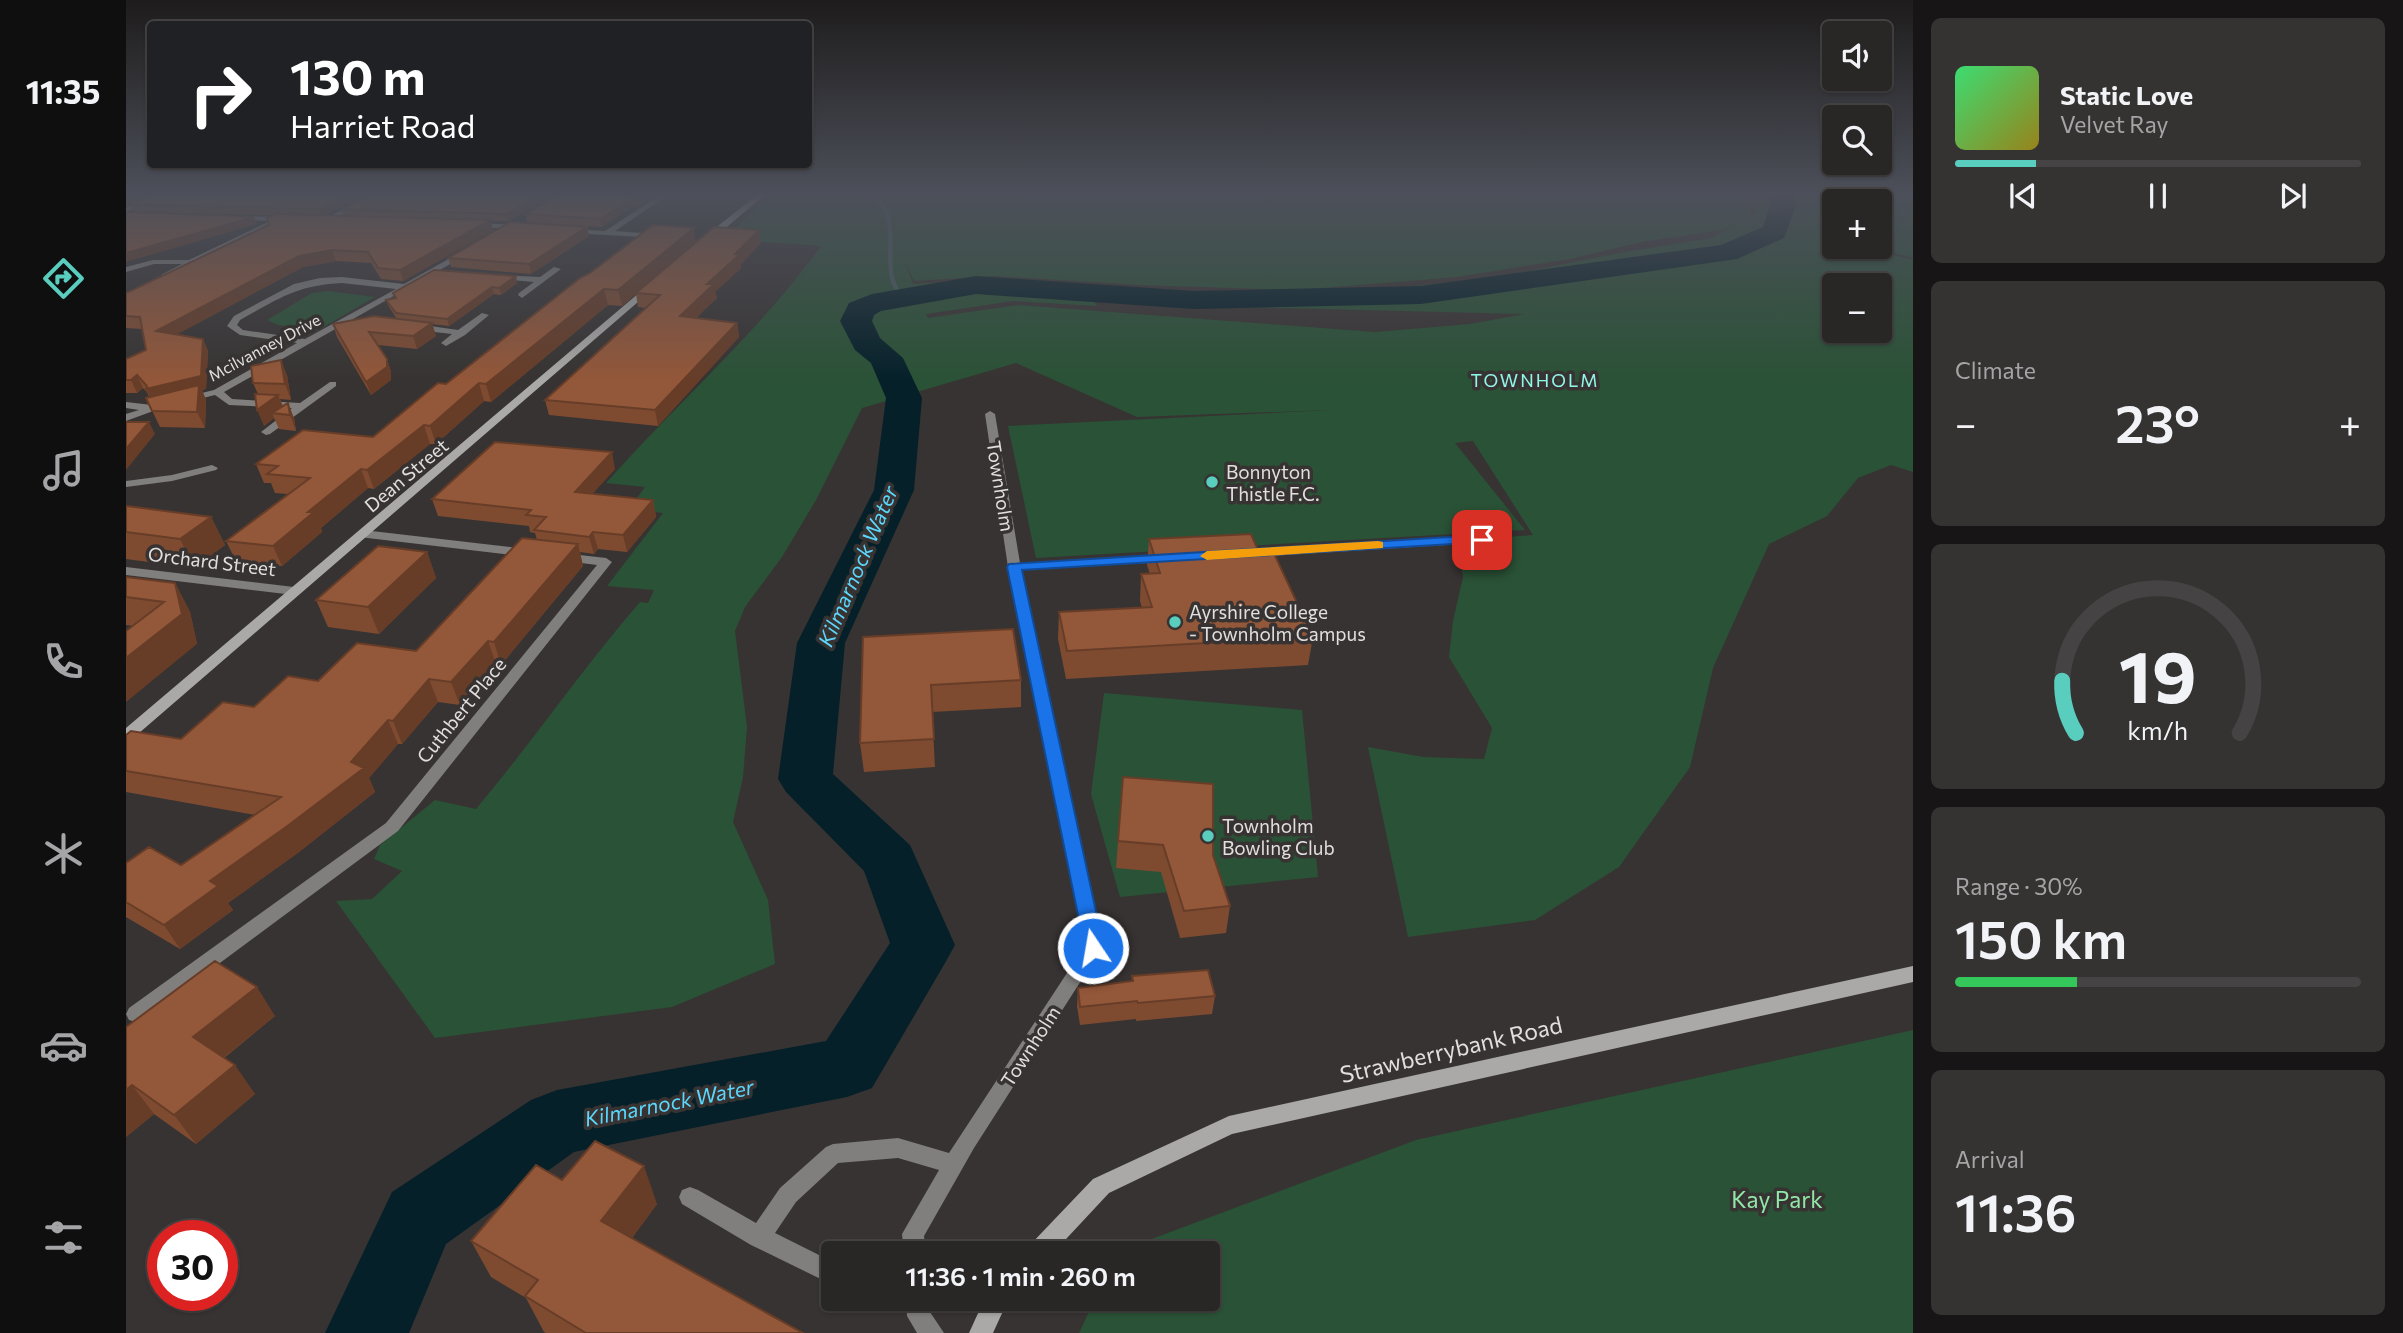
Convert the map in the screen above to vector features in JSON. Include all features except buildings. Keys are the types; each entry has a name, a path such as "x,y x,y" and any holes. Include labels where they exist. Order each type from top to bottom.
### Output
{"main road":[{"name":"Dean Street","path":"126,736 657,282"},
{"name":"Strawberrybank Road","path":"1049,1241 1101,1186 1229,1125 1913,974"},
{"path":"981,1333 992,1311"}],"street":[{"path":"160,277 201,257"},
{"name":"Mcilvanney Drive","path":"152,408 217,392 457,257"},
{"path":"126,270 153,262 195,260"},
{"path":"522,295 557,269"},
{"path":"434,271 448,272"},
{"path":"488,275 541,281"},
{"path":"308,342 240,332 232,326 237,318 297,286 342,280 405,287"},
{"path":"446,343 485,316"},
{"name":"Mcilvanney Drive","path":"349,320 361,321"},
{"path":"399,325 462,332"},
{"path":"266,432 333,384"},
{"path":"217,392 229,402 304,406"},
{"path":"126,405 152,408"},
{"path":"126,418 152,408"},
{"name":"Townholm","path":"914,1241 913,1234 954,1164 1093,948 1014,567 990,414"},
{"path":"126,485 212,468"},
{"name":"Cuthbert Place","path":"136,1014 392,827 606,562 363,534"},
{"path":"1236,554 1506,538"},
{"path":"1014,567 1180,557"},
{"name":"Orchard Street","path":"126,570 294,591"},
{"path":"759,1237 788,1195 833,1154 898,1148 954,1164"},
{"path":"690,1197 759,1237 821,1267"},
{"path":"919,1311 919,1316 932,1333"}],"green space":[{"path":"813,257 1578,257 1457,277 1297,290 1140,285 995,276 914,281 905,262 913,284 1005,279 1083,284 1097,306 1013,301 926,314 928,318 1018,305 1375,332 1470,324 1524,314 1200,306 1204,292 1331,293 1484,280 1599,257 1902,257 1913,260 1913,472 1891,465 1858,478 1827,516 1769,544 1713,668 1690,767 1619,867 1535,920 1408,937 1368,747 1423,757 1484,759 1492,728 1449,657 1453,621 1463,577 1457,541 1533,535 1473,441 1455,443 1525,530 1036,558 1008,426 1330,410 1137,417 1016,363 862,408 816,500 782,557 745,607 735,631 747,727 743,777 733,822 768,900 775,964 672,1007 435,1038 336,901 372,899 402,871 374,859 380,845 435,800 476,809 619,627 640,602 648,603 654,590 607,586 663,513 629,509 645,487 606,483 771,308"},
{"path":"328,291 375,297 318,330 278,325 267,320 312,293"},
{"name":"Townholm Bowling Club","path":"1104,693 1302,710 1318,877 1120,897 1091,794"},
{"name":"Kay Park","path":"1913,1030 1913,1333 1079,1333 1089,1311 1220,1311 1220,1241 1146,1241 1416,1140"}],"waterway":[{"path":"891,257 892,278 902,298"},
{"name":"Kilmarnock Water","path":"367,1333 419,1218 557,1123 847,1067 923,945 889,860 805,779 821,643 894,490 904,398 886,358 866,343 856,321 860,310 872,303 976,285 1194,300 1421,295 1696,257"}],"slow traffic":[{"path":"1207,556 1378,545"}],"place":[{"name":"Bonnyton Thistle F.C.","path":"1212,482"},
{"name":"Ayrshire College - Townholm Campus","path":"1175,622"},
{"name":"Townholm Bowling Club","path":"1208,836"}],"district":[{"name":"TOWNHOLM","path":"1535,380"}],"route":[{"path":"1093,948 1014,567 1482,540"}]}
